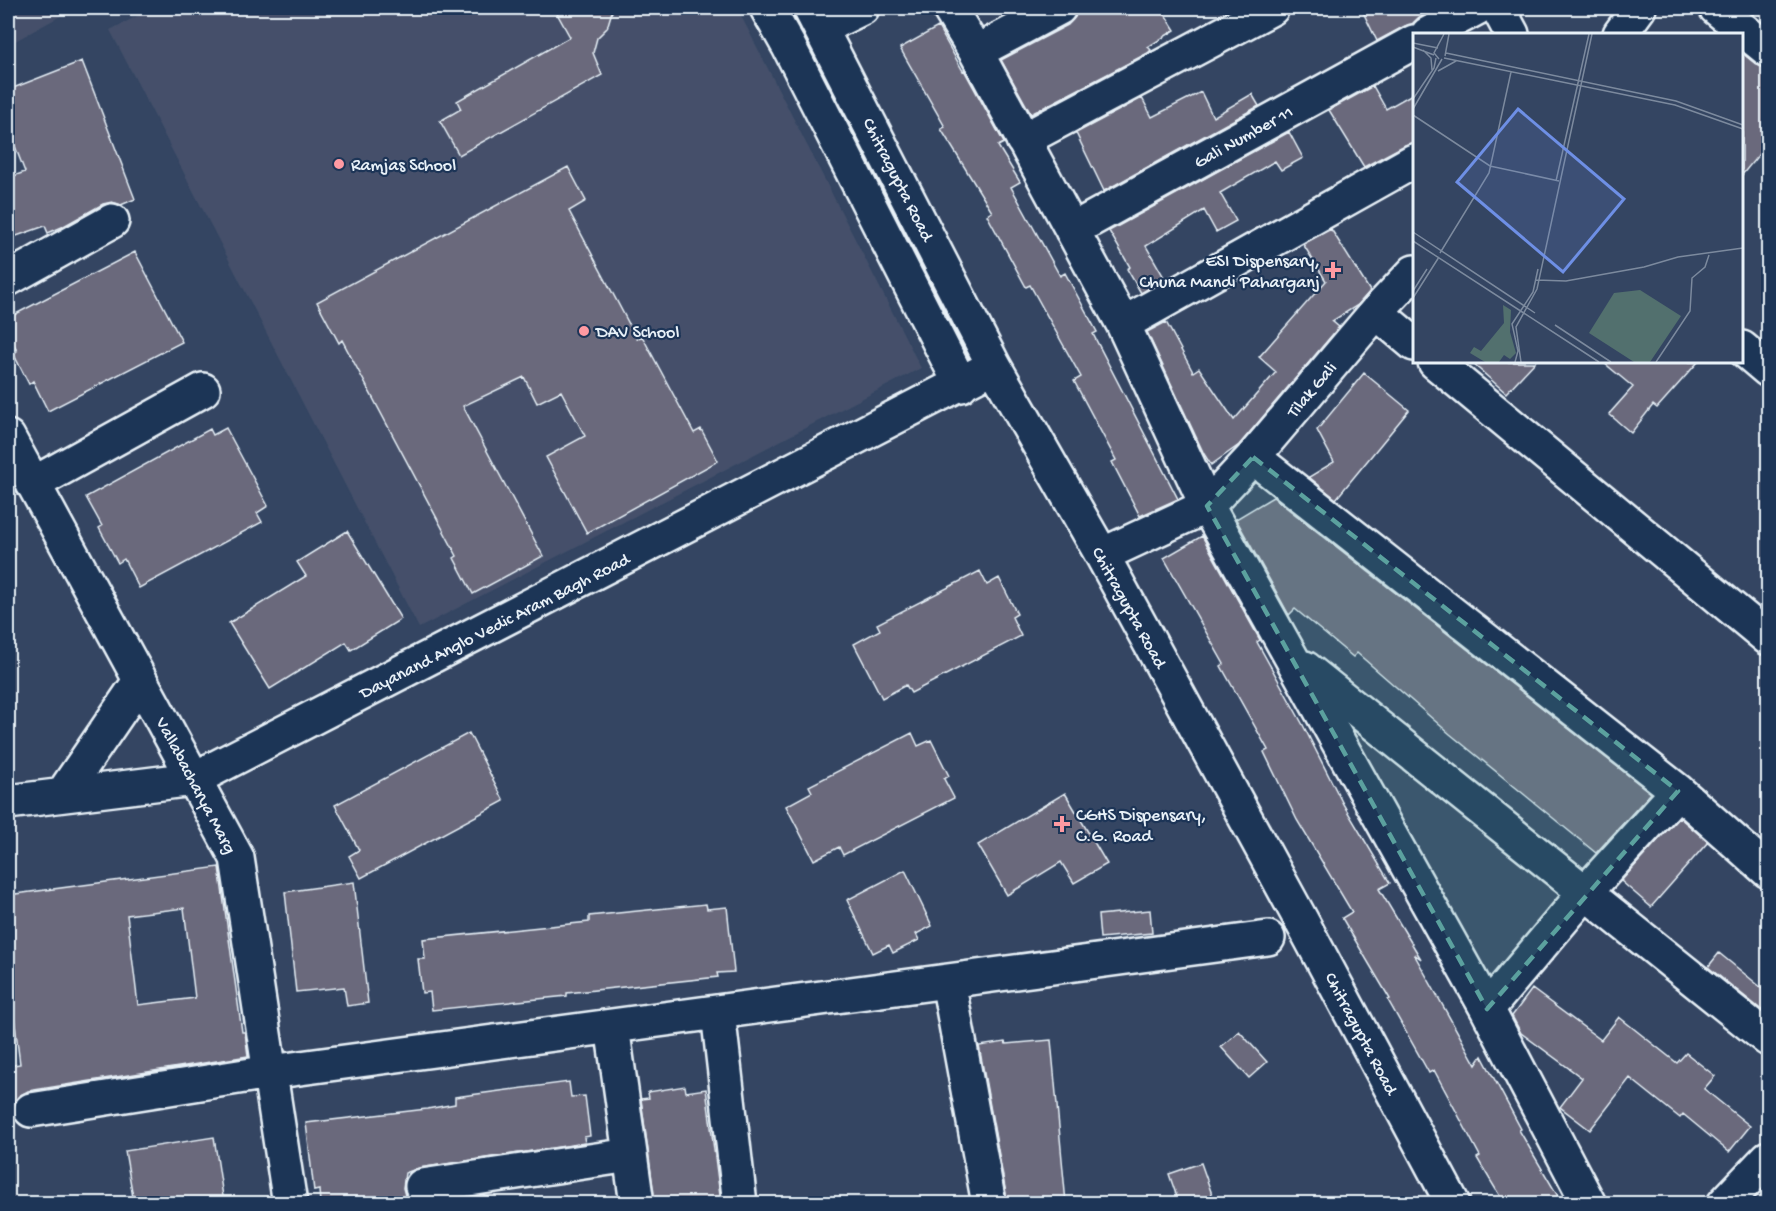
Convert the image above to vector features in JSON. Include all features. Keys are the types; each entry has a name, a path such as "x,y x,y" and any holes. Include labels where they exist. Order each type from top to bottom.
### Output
{"street":[{"path":"767,8 961,384"},
{"path":"816,18 862,8"},
{"path":"949,8 976,52 1123,324 1207,506 1487,1009 1589,1203"},
{"path":"976,52 1059,8"},
{"path":"1023,140 1272,8"},
{"path":"1430,33 1477,8"},
{"path":"1498,8 1511,33"},
{"path":"1621,33 1639,8"},
{"path":"1716,8 1768,50"},
{"name":"Chitragupta Road","path":"816,18 994,366 1101,555 1453,1203"},
{"name":"Gali Number 11","path":"1072,230 1413,43"},
{"path":"1123,324 1413,162"},
{"path":"8,279 112,221"},
{"name":"Tilak Gali","path":"1207,506 1253,457 1376,312 1413,274"},
{"path":"1376,312 1413,343"},
{"path":"1743,349 1768,370"},
{"path":"1436,363 1768,638"},
{"name":"Dayanand Anglo Vedic Aram Bagh Road","path":"8,802 194,779 994,366"},
{"path":"33,484 203,390"},
{"name":"Vallabacharya Marg","path":"8,437 237,858 290,1203"},
{"path":"1253,457 1678,791 1768,871"},
{"path":"1101,555 1207,506"},
{"path":"1292,657 1768,1039"},
{"path":"62,795 140,681"},
{"path":"1487,1009 1585,893 1678,791"},
{"path":"31,1110 270,1072 1268,938"},
{"path":"948,981 989,1203"},
{"path":"717,1012 740,1203"},
{"path":"612,1026 637,1203"},
{"path":"422,1186 630,1155"},
{"path":"1724,1203 1768,1158"}],"highlighted area":[{"path":"1253,457 1678,791 1487,1009 1207,506"}],"shaded area":[{"path":"8,8 75,8 8,45"},
{"name":"DAV School","path":"153,8 737,8 921,368 419,628 110,30"}],"building":[{"path":"554,8 613,8 607,28 597,38 593,53 602,75 459,155 440,121 461,109 457,101 570,37"},
{"path":"1078,8 1161,8 1175,30 1148,47 1151,50 1148,53 1031,114 1001,60 1068,25 1075,17"},
{"path":"1361,8 1438,8 1377,41"},
{"path":"938,27 1004,143 998,146 1020,182 1011,187 1060,276 1065,273 1097,332 1093,334 1178,499 1140,516 1112,462 1116,460 1074,381 1081,377 1030,285 1026,287 987,215 992,212 941,129 945,127 900,48"},
{"path":"1743,54 1757,65 1768,68 1768,143 1743,174"},
{"path":"82,61 135,199 121,205 112,202 103,204 48,233 45,226 8,239 8,178 25,172 8,128 8,90"},
{"path":"1373,86 1386,109 1413,94 1413,142 1364,167 1329,110"},
{"path":"1201,92 1213,117 1252,94 1259,106 1104,191 1076,133 1142,98 1152,117"},
{"path":"1289,132 1303,158 1281,170 1275,161 1220,193 1236,221 1216,232 1204,210 1146,246 1165,279 1141,293 1127,269 1130,267 1109,231"},
{"path":"568,167 586,201 569,211 637,339 642,336 694,433 701,429 718,461 587,533 546,457 585,436 561,391 537,403 524,377 463,406 543,556 473,594 454,558 457,556 342,340 339,343 317,302"},
{"path":"1331,229 1370,291 1358,305 1332,321 1339,327 1239,445 1211,465 1147,332 1166,322 1193,372 1199,368 1234,420 1276,372 1259,357 1326,281 1303,244"},
{"path":"135,252 182,342 48,411 33,381 29,384 13,353 17,351 8,332 8,318"},
{"path":"1472,363 1534,363 1506,393"},
{"path":"1604,363 1697,363 1657,408 1653,405 1631,433 1609,414 1633,387"},
{"path":"1364,373 1409,410 1336,499 1309,477 1334,462 1317,430"},
{"path":"226,428 268,506 257,513 262,522 139,588 124,559 118,563 99,528 102,526 86,497 210,429 213,435"},
{"path":"1273,497 1651,793 1596,853 1450,734 1357,653 1353,657 1295,609 1289,615 1236,519"},
{"path":"347,531 401,619 351,650 346,642 270,689 229,623 306,576 297,562"},
{"path":"1202,536 1260,640 1257,642 1343,804 1390,883 1379,889 1421,959 1414,954 1476,1065 1482,1056 1521,1129 1519,1130 1562,1203 1504,1203 1477,1158 1480,1156 1434,1070 1429,1073 1388,1000 1390,999 1342,918 1352,912 1297,820 1264,752 1268,750 1221,666 1224,664 1164,558"},
{"path":"980,571 987,585 999,578 1017,614 1012,617 1021,636 911,693 906,685 882,698 854,644 880,630 877,624"},
{"path":"469,733 504,801 361,878 349,856 359,850 335,805"},
{"path":"912,733 918,746 931,740 949,776 944,779 954,798 843,855 839,847 814,860 786,806 812,792 809,786"},
{"path":"1065,793 1107,864 1074,883 1061,862 1007,895 978,845"},
{"path":"1679,817 1708,842 1651,907 1621,881"},
{"path":"219,867 242,1032 245,1032 248,1056 28,1091 12,1104 8,1066 20,1064 8,969 8,895","holes":["184,908 195,998 138,1005 127,915"]},
{"path":"905,870 932,926 916,934 919,940 893,953 889,945 873,953 847,900"},
{"path":"354,882 368,1003 347,1006 344,987 296,992 285,892"},
{"path":"706,904 707,909 727,907 734,972 717,973 718,977 567,993 567,996 432,1010 430,992 422,993 418,959 425,959 423,939 589,922 589,916"},
{"path":"1150,910 1152,933 1100,938 1098,915"},
{"path":"1719,953 1768,993 1768,1015 1708,967"},
{"path":"1532,989 1601,1040 1619,1017 1677,1063 1686,1053 1715,1076 1704,1089 1750,1126 1729,1152 1683,1114 1680,1118 1630,1078 1590,1130 1560,1107 1582,1078 1521,1033 1512,1016"},
{"path":"1239,1031 1267,1062 1249,1078 1221,1047"},
{"path":"1051,1040 1066,1203 1022,1203 1022,1197 1007,1199 979,1046 1005,1042 1006,1044"},
{"path":"569,1082 571,1097 585,1096 590,1136 584,1137 585,1143 419,1168 405,1173 403,1188 407,1203 320,1203 319,1190 314,1191 306,1123 427,1109 455,1104 455,1097"},
{"path":"685,1086 686,1092 706,1089 721,1203 655,1203 641,1099 649,1098 648,1092"},
{"path":"214,1137 224,1203 134,1203 125,1151"},
{"path":"1201,1163 1215,1203 1179,1203 1169,1174"}],"place":[{"name":"Ramjas School","path":"339,164"},
{"name":"ESI Dispensary, Chuna Mandi Paharganj","path":"1333,270"},
{"name":"DAV School","path":"584,331"},
{"name":"CGHS Dispensary, C.G. Road","path":"1062,824"}]}
